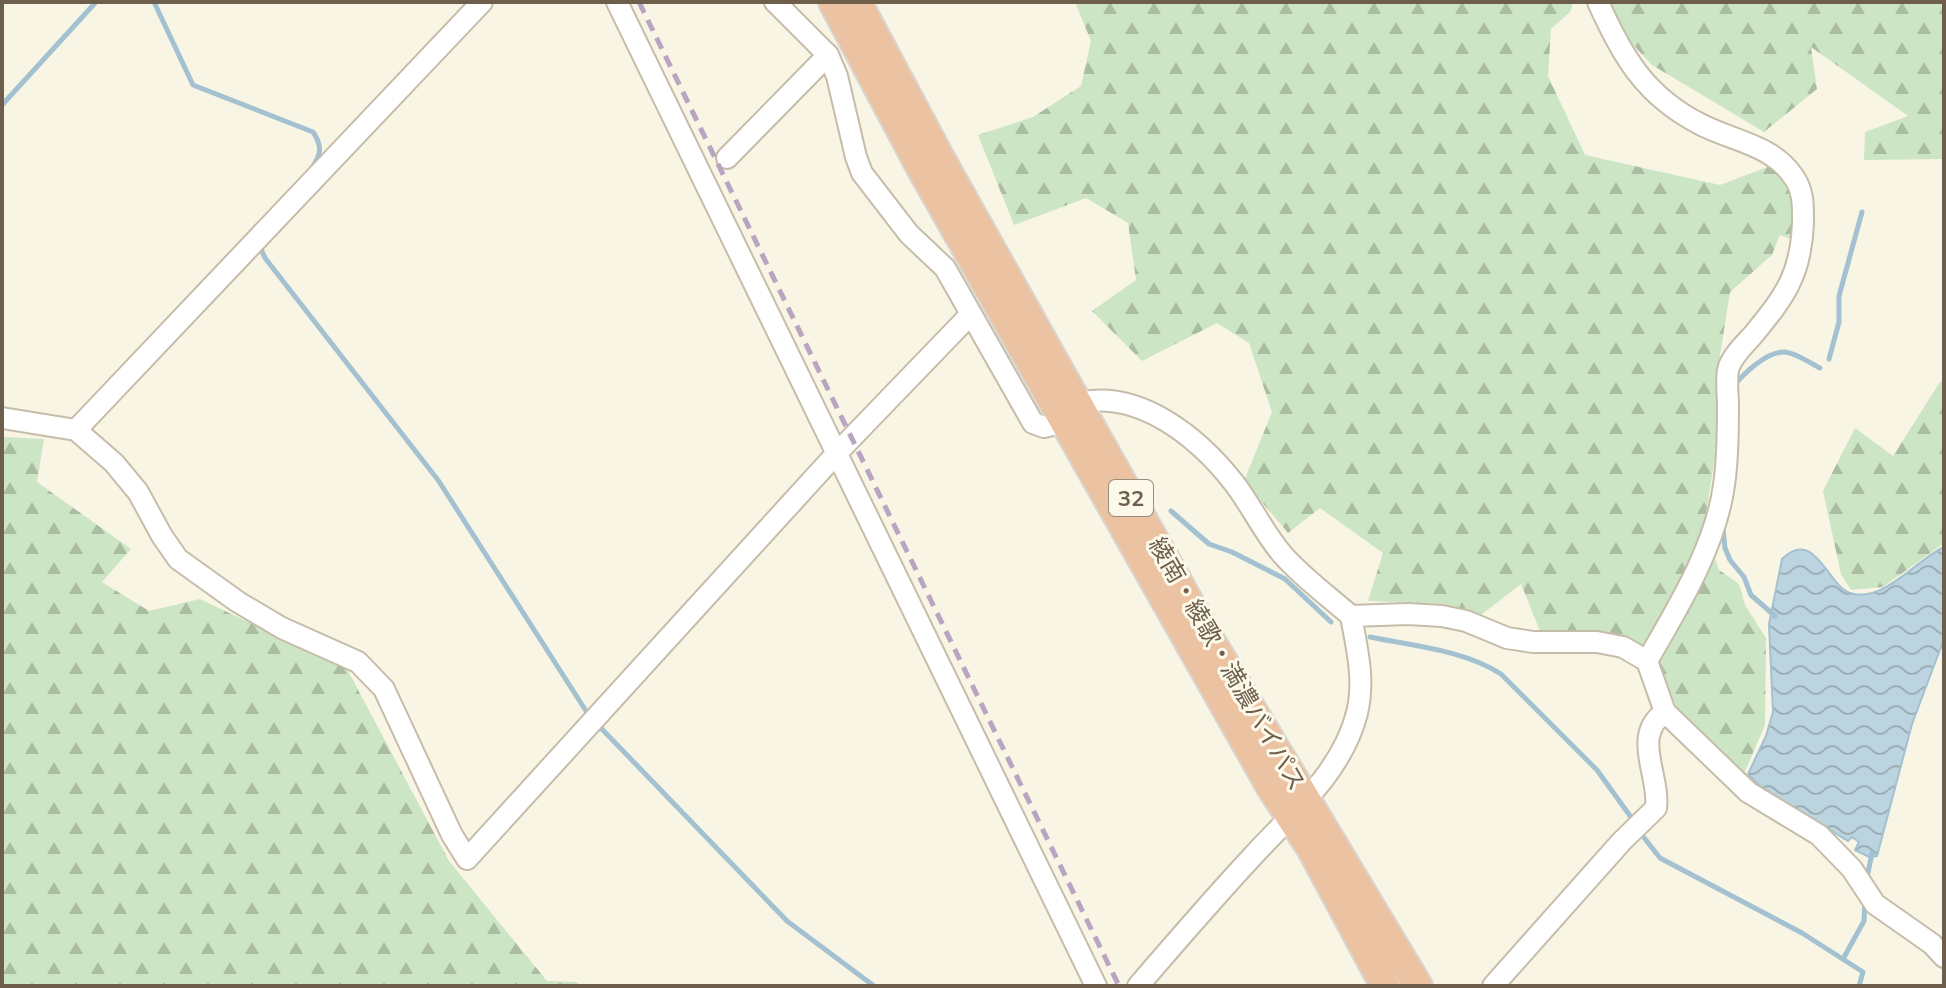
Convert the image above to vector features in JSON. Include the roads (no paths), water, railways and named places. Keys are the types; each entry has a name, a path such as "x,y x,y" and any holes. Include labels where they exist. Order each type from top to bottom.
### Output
{"highway":[{"name":"綾南・綾歌・満濃バイパス","path":"833,2 921,168 1071,412"},
{"name":"綾南・綾歌・満濃バイパス","path":"857,2 1272,789 1298,808 1418,986"},
{"name":"綾南・綾歌・満濃バイパス","path":"1298,808 1311,848 1385,986"}],"street":[{"path":"76,430 482,2"},
{"path":"617,2 1096,986"},
{"path":"775,2 828,55 837,76 862,173 909,234 945,268 1033,423 1044,427 1094,399 1123,403 1147,411 1184,433 1205,450 1233,483 1282,554 1351,616 1360,663 1361,690 1358,711 1341,755 1298,808 1138,986"},
{"path":"1598,2 1629,65 1652,91 1666,104 1698,124 1760,148 1771,156 1793,176 1804,202 1799,258 1794,277 1782,300 1738,353 1728,370 1724,486 1713,530 1678,608 1647,661"},
{"path":"727,158 828,55"},
{"path":"2,418 76,430 114,463 138,492 178,559 260,615 358,662 372,675 384,689 452,835 467,859 836,454 971,314"},
{"path":"1351,616 1442,616 1466,621 1507,638 1533,642 1597,642 1623,647 1647,661 1665,712 1748,792 1819,835 1852,869 1875,904 1932,944 1944,957"},
{"path":"1493,986 1622,841 1656,808 1647,737 1653,720 1665,712"}],"water":[{"path":"1944,547 1944,639 1912,724 1877,856 1869,857 1855,850 1859,842 1852,837 1848,841 1762,788 1748,774 1766,736 1773,712 1769,624 1782,559 1793,551 1803,550 1812,554 1842,588 1862,595 1875,592 1899,579"}],"waterway":[{"path":"2,105 96,2"},
{"path":"154,2 193,85 313,132 320,151 311,169"},
{"path":"1829,359 1839,322 1839,296 1862,212"},
{"path":"261,249 438,480 588,714"},
{"path":"1733,387 1756,364 1778,353 1794,354 1820,368"},
{"path":"1171,511 1209,544 1285,579 1331,622"},
{"path":"1723,529 1730,560 1744,577 1751,595 1775,616"},
{"path":"1370,637 1455,654 1501,674 1597,770 1633,820"},
{"path":"599,726 787,921 874,986"},
{"path":"1642,835 1660,858 1802,933 1863,972 1859,986"},
{"path":"1867,878 1872,853"},
{"path":"1843,959 1864,921 1865,901"}],"railway":[{"path":"639,2 1119,986"}]}
